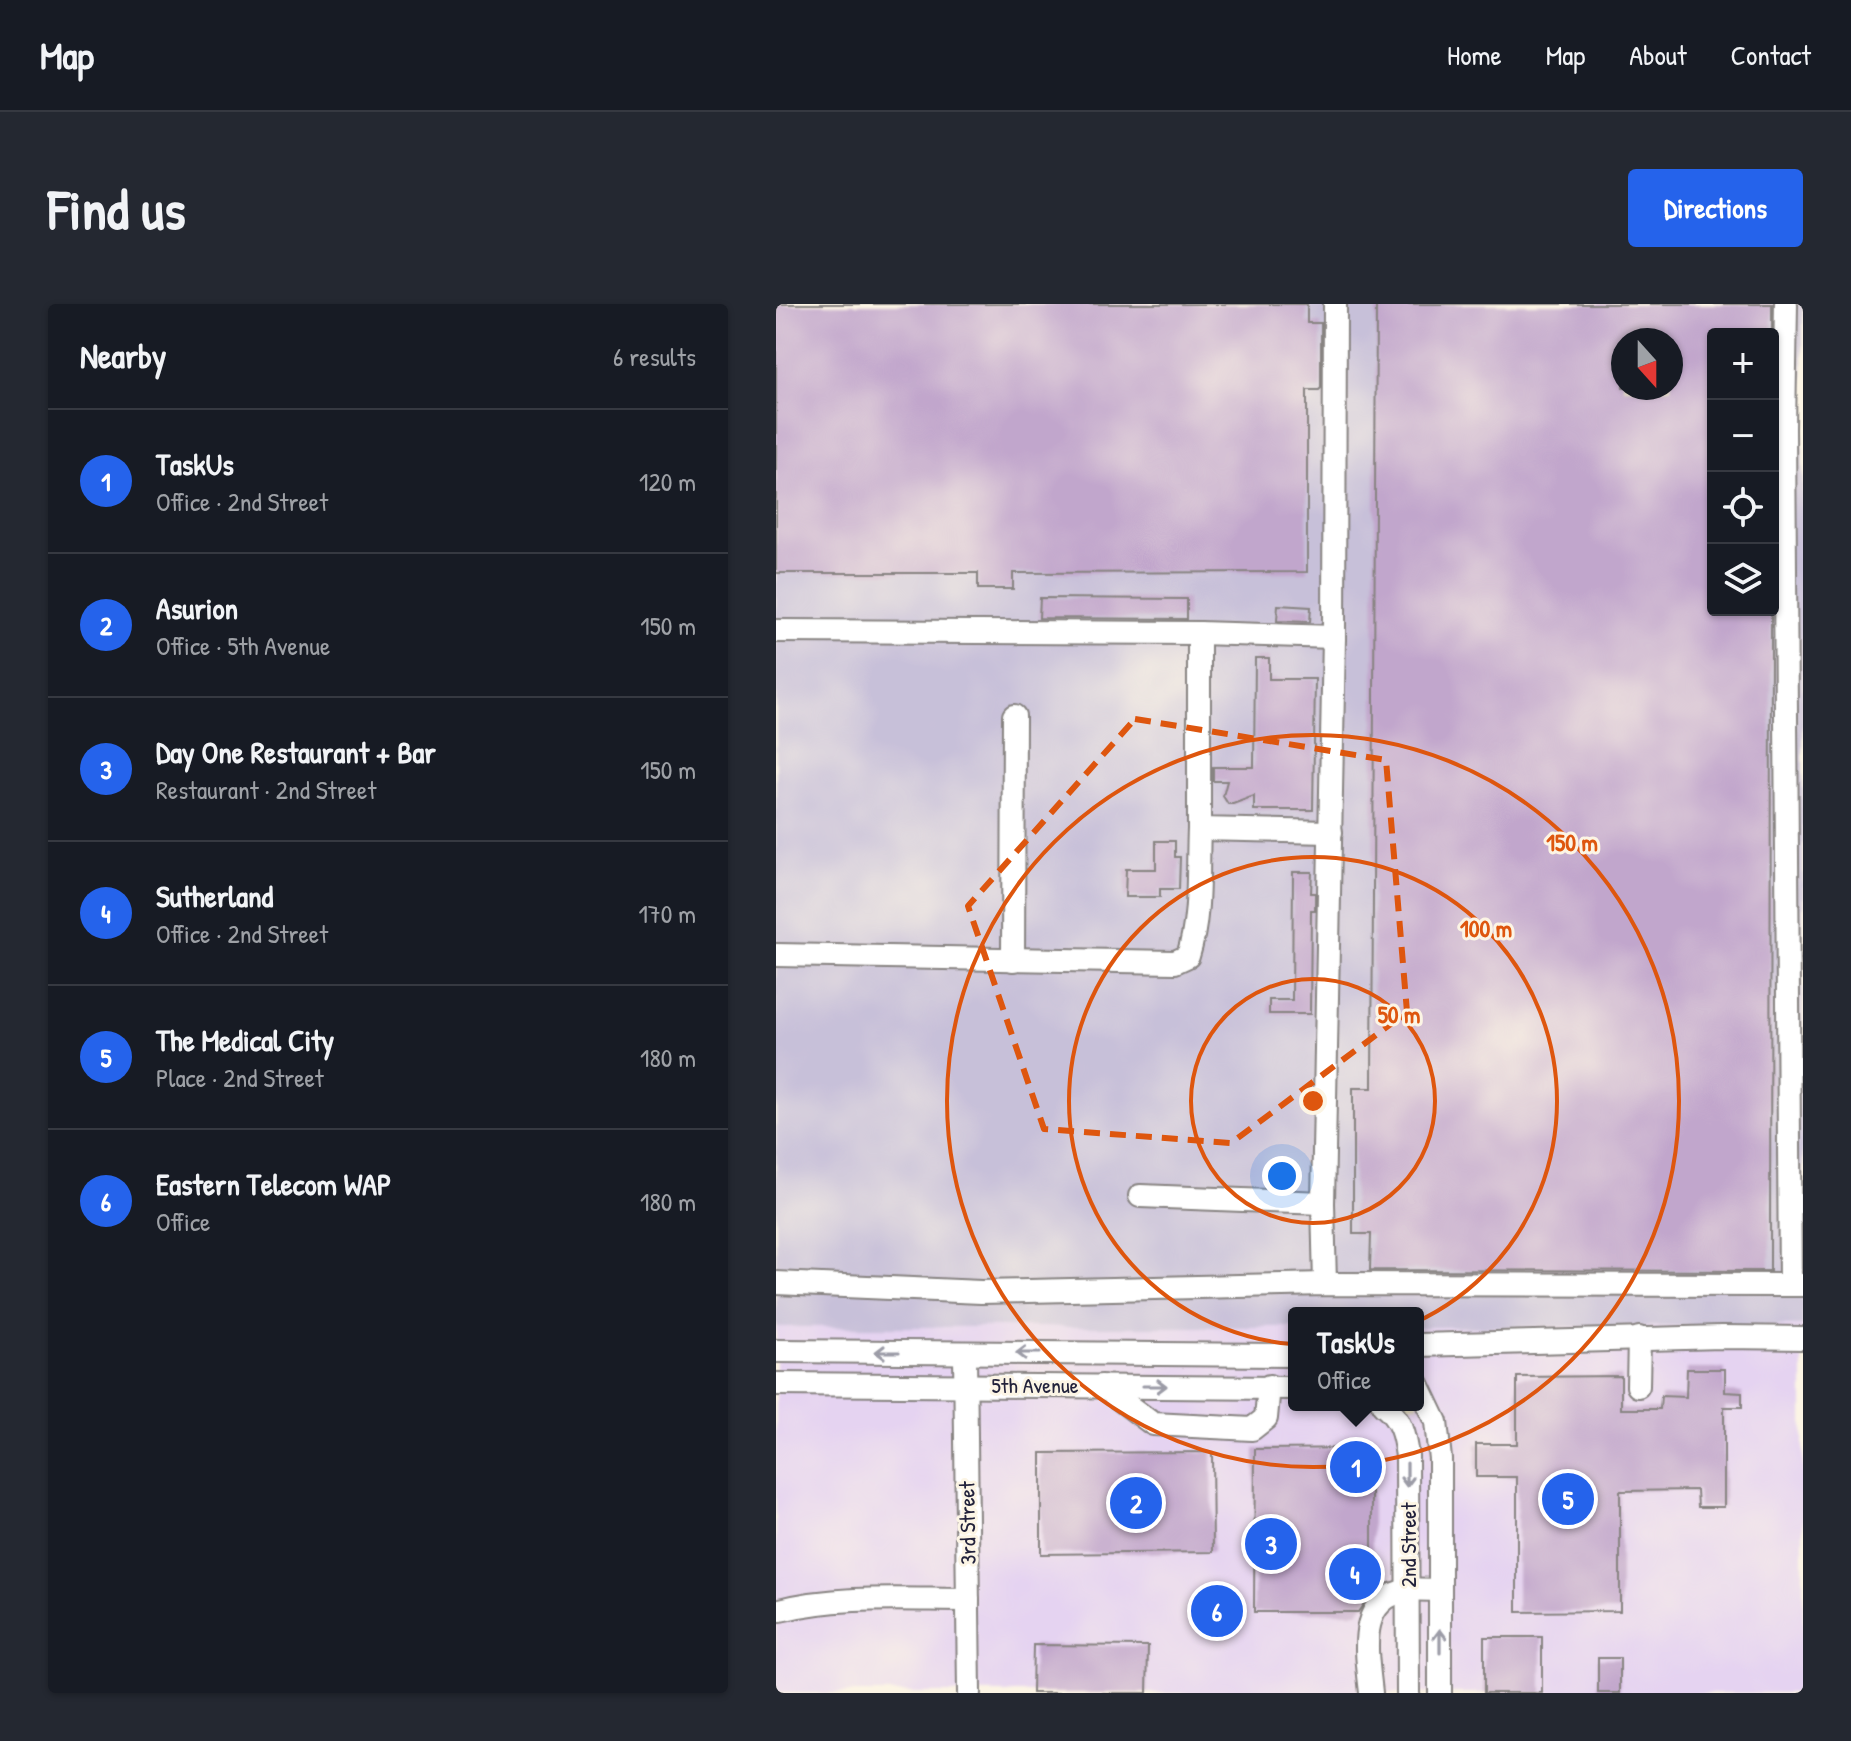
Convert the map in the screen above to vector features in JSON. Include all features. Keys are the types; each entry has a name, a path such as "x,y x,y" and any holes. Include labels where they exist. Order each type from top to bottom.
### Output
{"street":[{"path":"1325,1284 1323,1203 1334,637 1335,304"},
{"path":"776,1283 981,1292 1325,1284 1796,1285 1784,428 1786,304"},
{"path":"776,631 1199,633 1334,637"},
{"path":"776,955 1175,962 1188,956 1198,891 1199,633"},
{"path":"1013,960 1014,716"},
{"path":"1199,829 1331,832"},
{"path":"1140,1196 1323,1203"},
{"path":"1424,1345 1639,1338 1803,1338"},
{"path":"1638,1386 1639,1338"},
{"name":"5th Avenue","path":"776,1351 1288,1355"},
{"name":"3rd Street","path":"965,1353 969,1693"},
{"name":"5th Avenue","path":"776,1384 1288,1388"},
{"path":"1102,1386 1153,1424 1252,1429 1266,1418 1269,1386"},
{"name":"2nd Street","path":"1424,1392 1441,1414 1440,1693"},
{"name":"2nd Street","path":"1390,1411 1403,1432 1407,1456 1408,1693"},
{"path":"1371,1693 1368,1624 1373,1612 1387,1597 1408,1590 1440,1590"},
{"path":"777,1613 800,1605 968,1600"}],"highlighted area":[{"path":"1135,719 1386,760 1407,1012 1231,1143 1044,1129 968,906"}],"shaded area":[{"path":"776,304 1803,304 1803,1326 1424,1327 1424,1307 1288,1307 1288,1327 776,1327"},
{"path":"1803,1326 1803,1693 776,1693 776,1327 1288,1327 1288,1411 1424,1411 1424,1327"}],"building":[{"path":"776,304 1307,304 1307,323 1321,323 1321,388 1307,390 1307,572 1013,573 1013,589 978,589 978,573 776,573"},
{"path":"1376,304 1772,304 1772,328 1707,328 1707,616 1771,616 1770,1271 1370,1270 1371,1234 1353,1234 1353,1088 1372,1088"},
{"path":"1040,598 1187,599 1187,619 1039,618"},
{"path":"1278,605 1311,607 1310,622 1277,621"},
{"path":"1255,658 1269,658 1269,679 1315,679 1313,810 1254,810 1254,796 1228,804 1223,796 1227,781 1213,781 1213,767 1254,767"},
{"path":"1156,841 1175,841 1175,857 1180,857 1179,889 1160,889 1160,897 1125,897 1126,869 1156,869"},
{"path":"1293,872 1312,872 1311,893 1315,893 1315,910 1311,910 1310,1014 1269,1014 1269,1000 1292,1000"},
{"path":"1687,1369 1725,1369 1725,1392 1742,1393 1742,1407 1724,1407 1724,1507 1698,1507 1697,1490 1620,1491 1620,1611 1517,1612 1517,1477 1476,1477 1476,1444 1517,1444 1517,1377 1621,1376 1621,1409 1660,1409 1661,1396 1686,1397"},
{"path":"1372,1448 1372,1592 1358,1612 1254,1612 1255,1449"},
{"path":"1212,1452 1213,1552 1041,1554 1041,1453"},
{"path":"1484,1637 1542,1637 1542,1693 1484,1693"},
{"path":"1033,1645 1148,1646 1147,1693 1032,1693"},
{"path":"1598,1658 1620,1658 1620,1693 1598,1693"}],"place":[{"name":"TaskUs","path":"1356,1467"},
{"name":"The Medical City","path":"1568,1499"},
{"name":"Asurion","path":"1136,1503"},
{"name":"Day One Restaurant + Bar","path":"1271,1544"},
{"name":"Sutherland","path":"1355,1574"},
{"name":"Eastern Telecom WAP","path":"1217,1611"}]}
